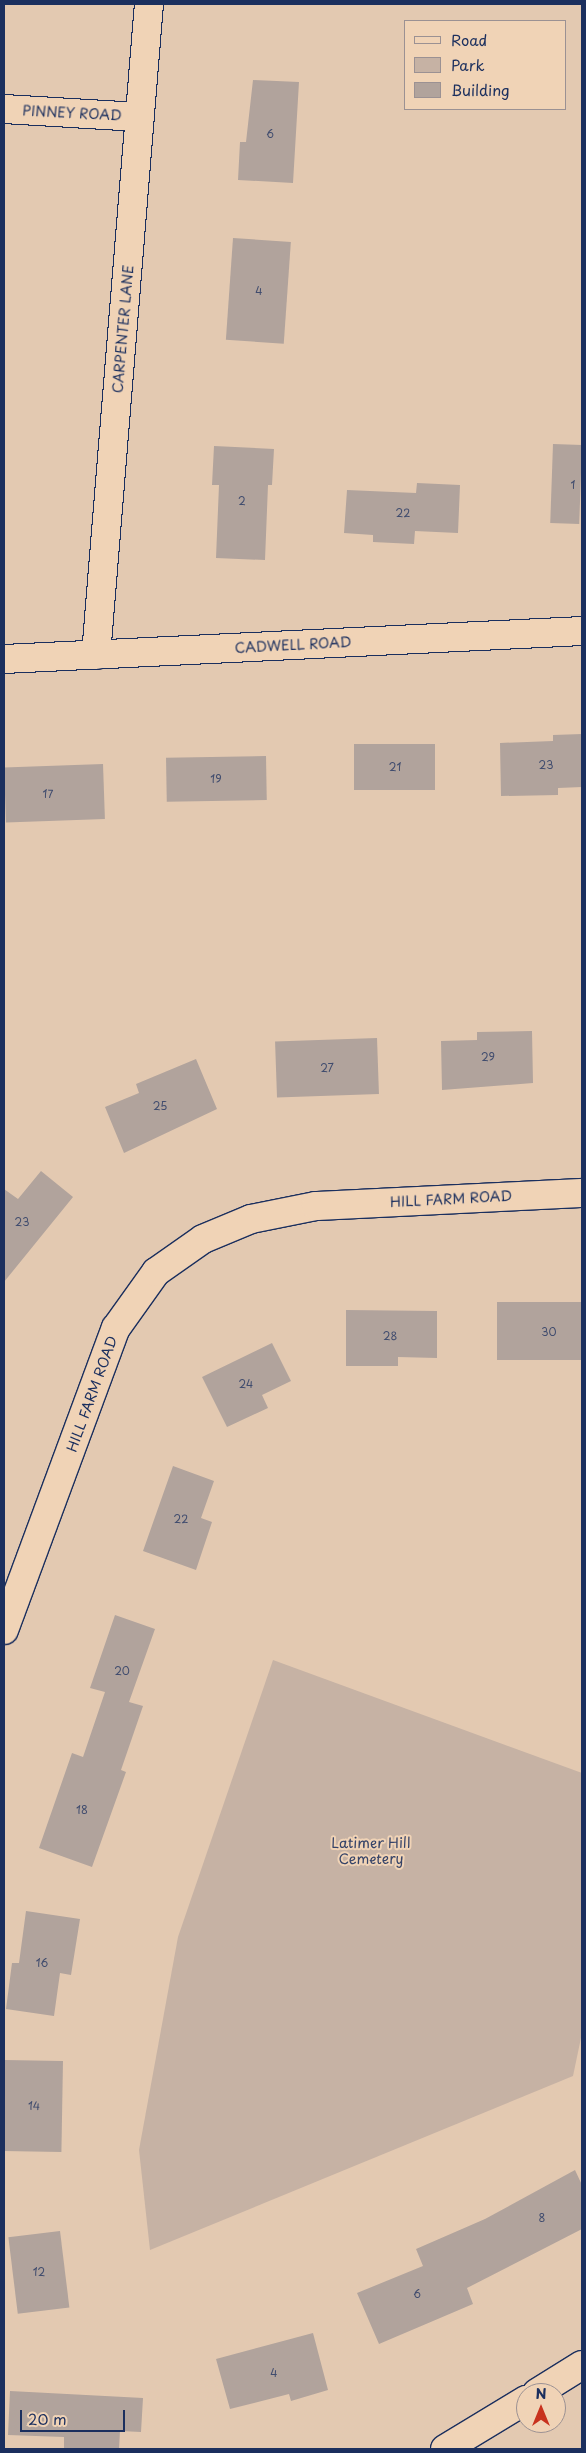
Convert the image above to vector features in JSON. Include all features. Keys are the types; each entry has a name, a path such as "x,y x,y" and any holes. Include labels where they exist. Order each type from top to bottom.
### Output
{"street":[{"name":"CARPENTER LANE","path":"96,655 149,4"},
{"name":"PINNEY ROAD","path":"4,108 140,117"},
{"name":"CADWELL ROAD","path":"4,659 582,631"},
{"name":"HILL FARM ROAD","path":"4,1630 116,1328 156,1272 203,1239 251,1220 316,1206 582,1193"},
{"path":"553,2383 582,2365"},
{"path":"445,2449 516,2406"}],"green space":[{"name":"Latimer Hill Cemetery","path":"273,1660 582,1773 582,2033 573,2076 150,2250 139,2150 178,1937"}],"building":[{"path":"253,80 299,82 293,183 238,180 240,142 246,142"},
{"path":"233,238 291,242 284,344 226,340"},
{"path":"553,444 582,445 579,524 550,523"},
{"path":"214,446 274,449 272,485 268,485 265,560 216,558 219,485 212,485"},
{"path":"417,483 460,485 458,533 415,531 414,544 373,542 373,535 344,533 347,490 416,493"},
{"path":"582,734 582,787 558,788 558,795 501,796 500,743 553,741 553,735"},
{"path":"354,744 435,744 435,790 354,790"},
{"path":"266,756 267,800 167,802 166,758"},
{"path":"103,764 105,819 6,822 4,767"},
{"path":"532,1031 533,1083 442,1090 441,1041 477,1040 477,1032"},
{"path":"377,1038 379,1094 277,1098 275,1042"},
{"path":"196,1059 217,1109 124,1153 105,1107 139,1093 136,1084"},
{"path":"41,1171 73,1197 4,1282 4,1189 18,1199"},
{"path":"497,1302 582,1302 582,1360 497,1360"},
{"path":"346,1310 437,1311 437,1358 398,1357 398,1366 346,1366"},
{"path":"272,1343 291,1381 262,1395 268,1408 227,1427 202,1377"},
{"path":"173,1466 214,1481 201,1518 212,1522 196,1570 143,1551"},
{"path":"115,1615 155,1629 129,1702 143,1706 121,1770 126,1772 92,1867 39,1848 72,1753 83,1757 105,1692 90,1688"},
{"path":"26,1911 80,1919 71,1975 60,1973 54,2016 6,2009 12,1963 19,1963"},
{"path":"5,2060 63,2061 61,2152 4,2151"},
{"path":"575,2170 582,2185 582,2229 467,2288 473,2304 379,2344 357,2293 423,2266 416,2249 485,2219"},
{"path":"60,2231 69,2307 18,2314 8,2237"},
{"path":"313,2333 328,2390 291,2401 289,2394 230,2409 216,2359"},
{"path":"10,2391 143,2398 141,2432 120,2431 119,2449 64,2449 64,2437 8,2435"}]}
